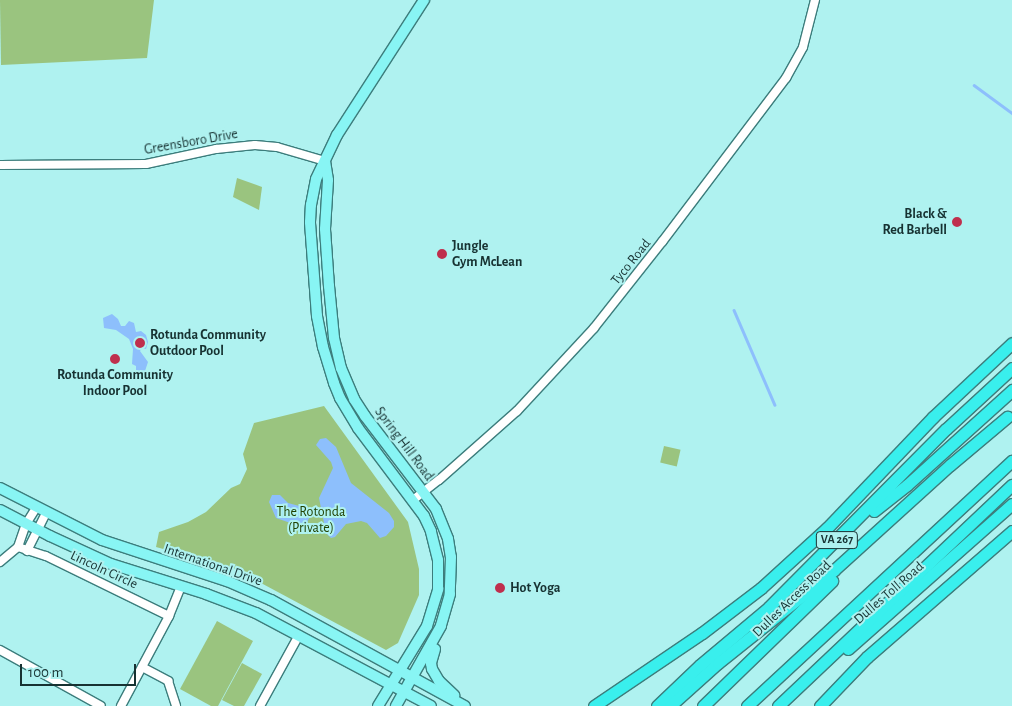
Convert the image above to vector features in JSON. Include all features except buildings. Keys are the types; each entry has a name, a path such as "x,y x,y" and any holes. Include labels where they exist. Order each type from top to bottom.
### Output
{"highway":[{"path":"594,706 702,633 761,588 821,534 934,417 1012,343"},
{"name":"VA 267","path":"657,706 700,665 769,607 946,429 1012,368"},
{"name":"VA 267","path":"832,545 907,485 1012,390"},
{"path":"670,706 718,663 834,570 950,465 1009,415"},
{"name":"Dulles Access Road","path":"703,706 876,539 1009,415"},
{"path":"747,706 1012,461"},
{"path":"778,706 1012,485"},
{"name":"Dulles Toll Road","path":"787,706 1012,504"},
{"path":"820,706 867,657 1012,532"}],"main road":[{"name":"Spring Hill Road","path":"378,706 402,670 427,626 438,589 436,546 428,522 348,413 334,383 323,347 317,316 310,222 316,179 344,124 424,0"},
{"name":"Spring Hill Road","path":"325,161 328,180 325,229 329,286 334,338 341,368 354,399 365,416 424,493 442,522 448,538 451,556 450,594 442,626 396,706"},
{"name":"International Drive","path":"0,488 102,540 254,592 414,677"},
{"path":"0,510 111,564 240,606 299,635 431,706"},
{"path":"442,626 431,663 432,670 439,681 464,705"},
{"path":"414,677 464,705"}],"street":[{"name":"Tyco Road","path":"413,500 424,493 500,427 544,383 594,328 786,78 803,47 815,0"},
{"name":"Greensboro Drive","path":"0,165 146,164 216,149 255,145 277,147 325,161"},
{"path":"0,562 18,547 26,524 36,508"},
{"path":"27,551 46,513"},
{"name":"Lincoln Circle","path":"18,547 46,556 161,610 169,616"},
{"path":"121,706 169,616 181,587"},
{"path":"260,706 299,635"},
{"path":"0,650 101,706"},
{"path":"142,667 168,681 176,706"}],"green space":[{"path":"0,0 154,0 147,58 1,65"},
{"path":"237,178 262,187 259,210 233,197"},
{"name":"The Rotonda (Private)","path":"324,406 408,522 419,569 419,595 398,643 386,650 233,568 156,547 159,532 188,522 206,512 231,488 240,484 247,469 243,454 254,423"},
{"path":"664,446 681,450 677,466 660,463"},
{"path":"217,621 253,641 218,706 211,706 180,689"},
{"path":"242,663 262,674 244,706 234,706 222,700"}],"water":[{"name":"Rotunda Community Outdoor Pool","path":"112,314 118,319 121,326 125,326 129,321 134,323 136,332 141,331 146,335 148,342 146,349 142,348 140,351 148,362 145,371 136,371 136,366 132,364 133,349 129,339 116,330 104,328 103,318"},
{"path":"326,438 336,447 351,483 389,513 394,521 394,527 386,536 380,538 367,523 361,521 346,524 335,537 331,538 326,533 319,498 333,468 331,462 316,445 320,439"},
{"path":"272,495 280,495 288,503 307,508 311,513 305,528 276,518 269,502"}],"waterway":[{"path":"974,85 1012,113"},
{"path":"734,310 775,405"}],"place":[{"name":"Black & Red Barbell","path":"957,222"},
{"name":"Jungle Gym McLean","path":"442,254"},
{"name":"Rotunda Community Outdoor Pool","path":"140,343"},
{"name":"Rotunda Community Indoor Pool","path":"115,359"},
{"name":"Hot Yoga","path":"500,588"}]}
